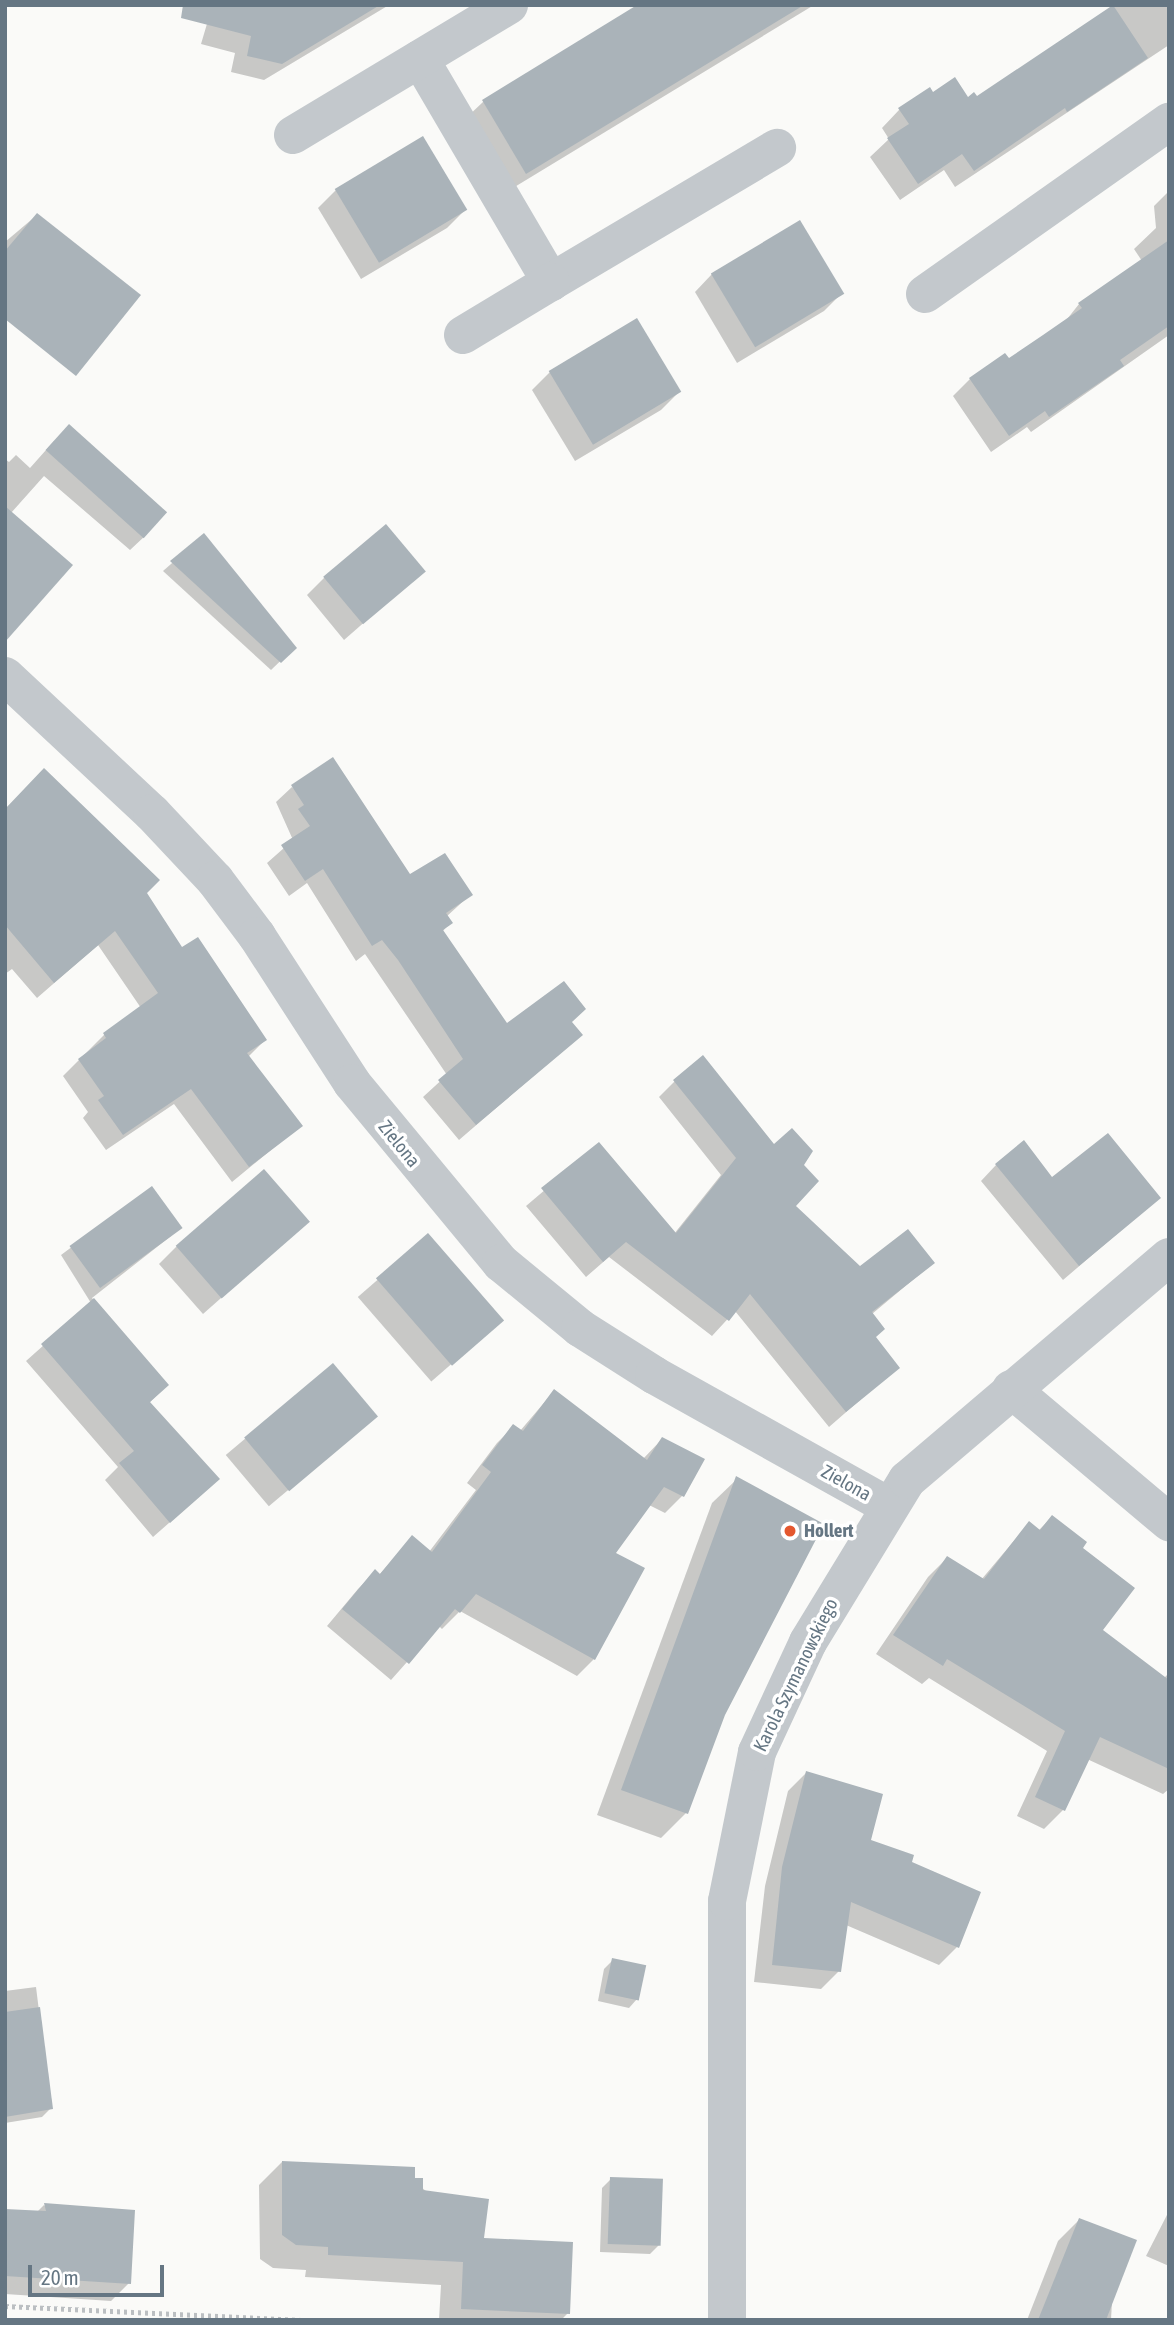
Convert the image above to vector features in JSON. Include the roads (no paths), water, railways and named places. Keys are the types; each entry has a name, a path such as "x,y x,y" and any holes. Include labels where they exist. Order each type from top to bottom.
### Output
{"street":[{"path":"293,135 509,5"},
{"path":"420,59 551,282"},
{"path":"925,293 1169,122"},
{"path":"463,335 777,148"},
{"name":"Zielona","path":"5,676 152,813 215,880 257,936 352,1083 501,1263 580,1328 654,1375 888,1506"},
{"name":"Karola Szymanowskiego","path":"727,2320 726,1914 739,1825 757,1752 808,1642 888,1506 933,1454 1169,1257"},
{"path":"1011,1389 1169,1522"}],"place":[{"name":"Hollert","path":"790,1531"}]}
